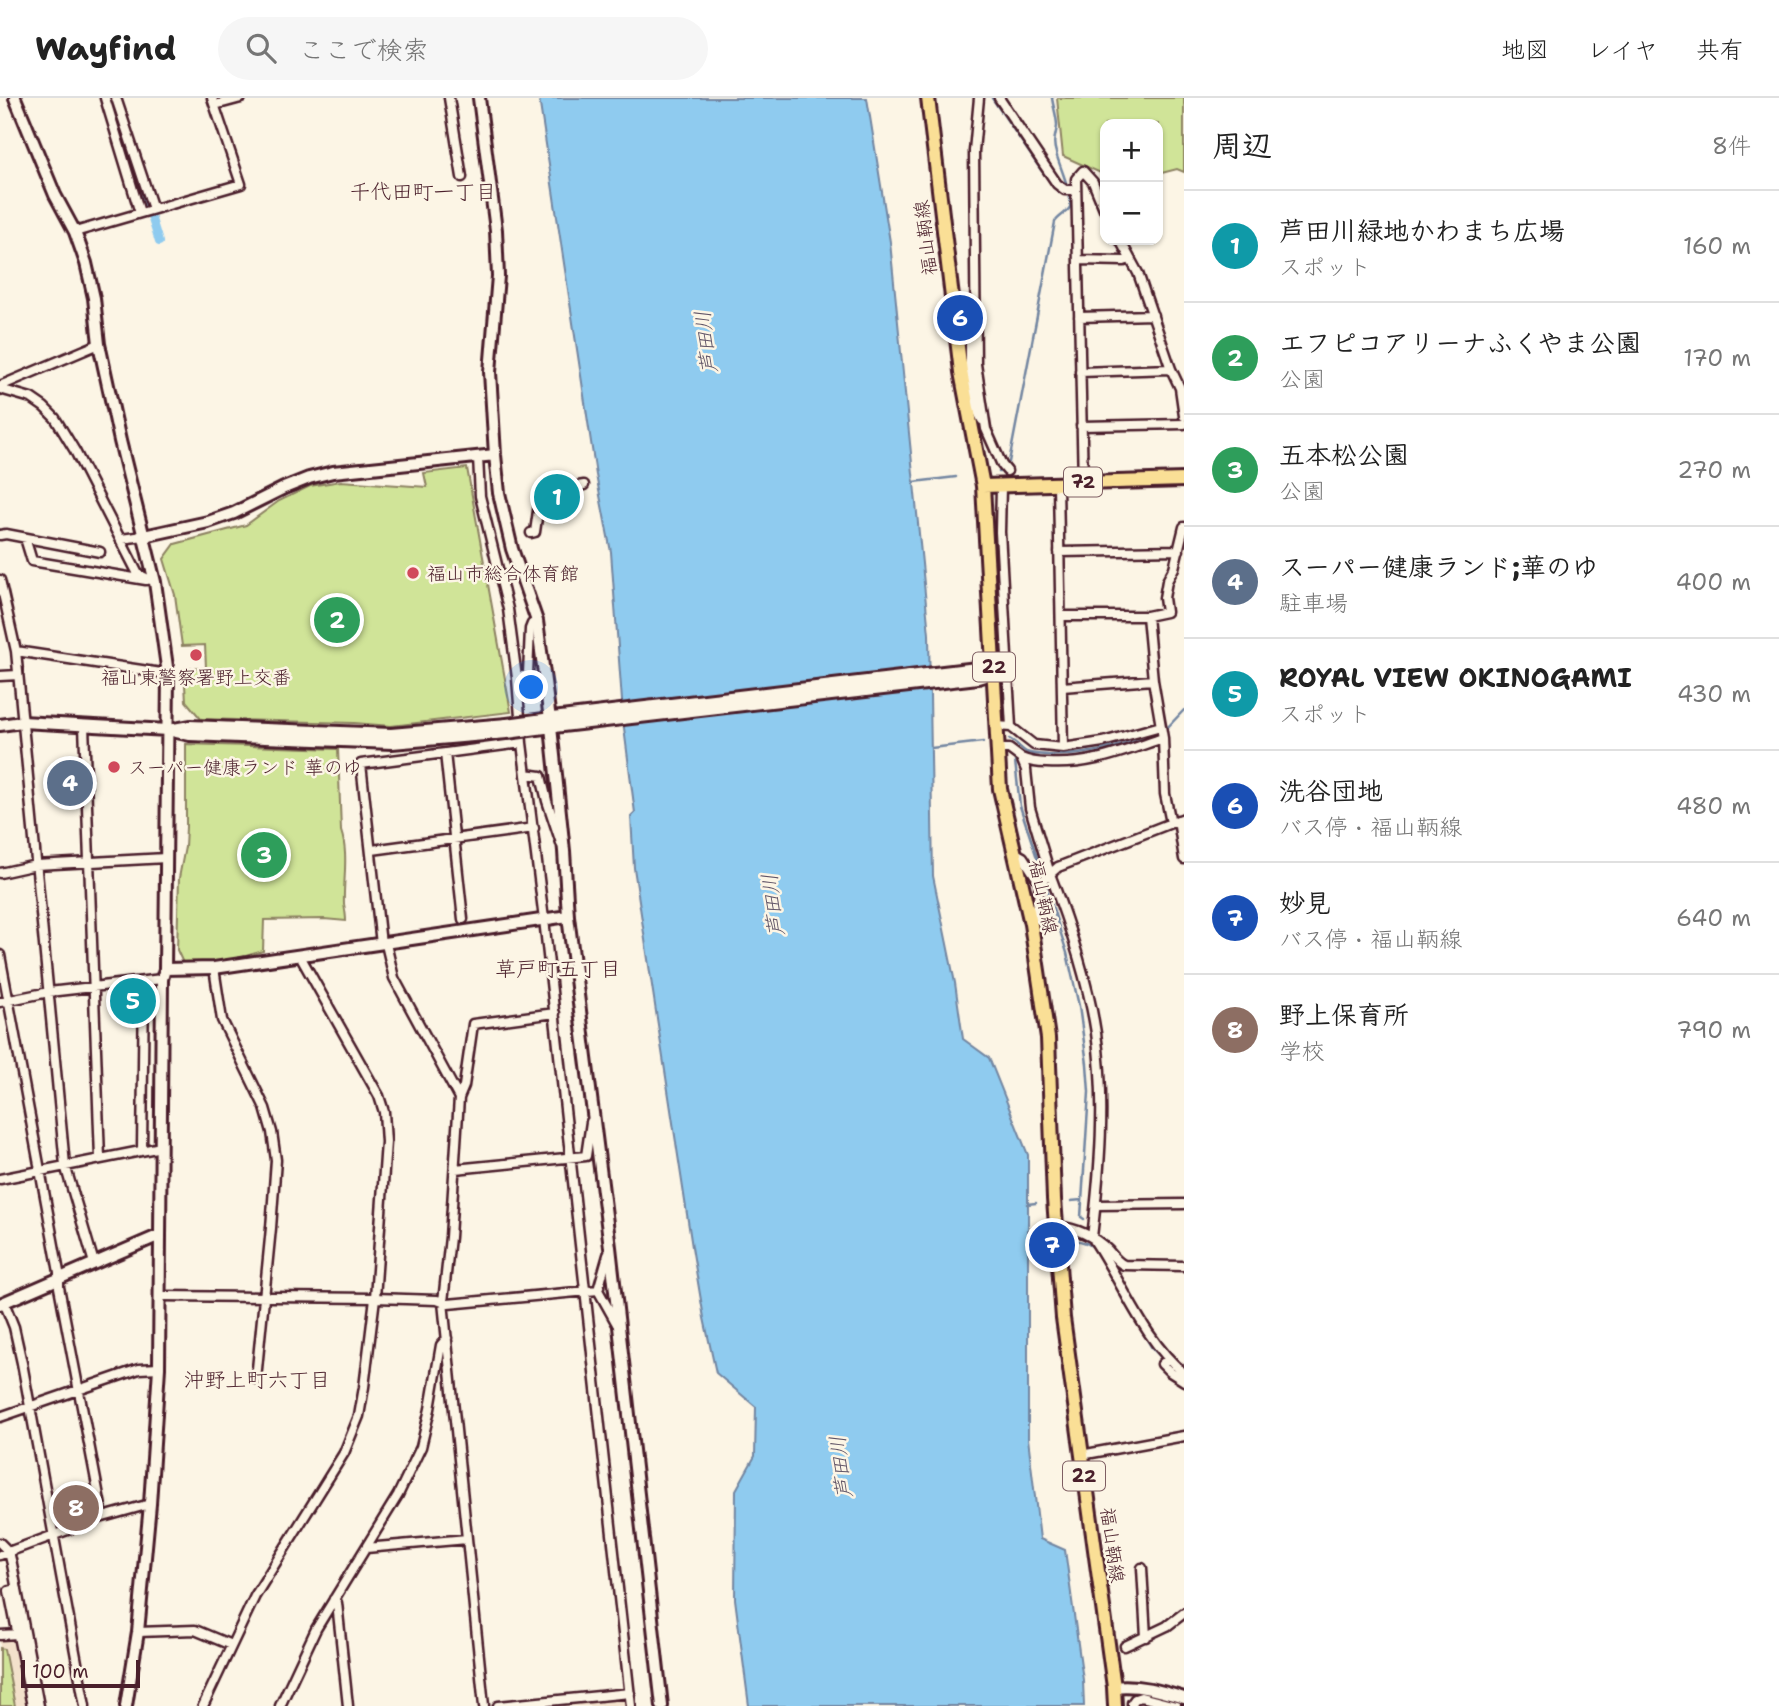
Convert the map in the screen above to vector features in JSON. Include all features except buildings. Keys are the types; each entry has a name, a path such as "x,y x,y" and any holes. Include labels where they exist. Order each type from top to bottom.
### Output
{"main road":[{"name":"福山鞆線","path":"928,98 983,486 1000,789 1031,924 1048,1038 1063,1318 1115,1706"},
{"name":"72","path":"983,486 1184,480"}],"street":[{"path":"15,98 86,262 99,344 155,582 168,674 159,1368 138,1632 126,1706"},
{"path":"105,98 140,213"},
{"path":"116,98 153,209"},
{"path":"75,232 241,184 214,102 241,98"},
{"path":"449,98 462,177"},
{"path":"979,98 974,150 976,364 986,429"},
{"path":"999,98 1057,184 1070,190"},
{"path":"478,99 496,230 498,276 490,372 491,420 499,493 512,549 537,621 551,723 568,916 610,1247 662,1706"},
{"path":"1083,482 1078,260 1070,190 1083,172 1093,182 1100,199"},
{"path":"1123,245 1138,272 1180,388 1184,416"},
{"path":"1078,260 1130,259"},
{"path":"975,309 965,371 977,410 1005,468"},
{"path":"1079,317 1153,315"},
{"path":"0,387 99,344"},
{"path":"1080,372 1171,369"},
{"path":"0,387 31,398 55,418 75,451 138,574 155,582"},
{"path":"1081,426 1184,424"},
{"path":"121,539 208,522 234,513 309,478 333,472 495,455"},
{"path":"478,457 480,496 508,609 517,678 522,743 555,1013 631,1706"},
{"path":"531,533 535,532 542,492 584,485"},
{"path":"1058,485 1063,748"},
{"path":"1001,486 1000,532 1012,727"},
{"path":"1060,616 1147,615 1166,612 1164,598 1167,581 1174,568 1184,527"},
{"path":"0,535 100,552"},
{"path":"25,538 32,561 155,582"},
{"path":"1059,552 1179,550"},
{"path":"0,580 16,651 65,1165 93,1263"},
{"path":"1147,615 1153,680 1162,732 1165,794 1178,820 1184,859"},
{"path":"517,678 528,674 530,629 537,621"},
{"path":"16,651 168,674"},
{"path":"0,725 22,722 168,730 190,726 391,734 507,728 994,673"},
{"path":"0,676 18,675"},
{"path":"1062,687 1153,680"},
{"path":"84,725 100,1158"},
{"path":"996,726 1012,727 1033,746 1063,748 1162,732"},
{"path":"997,749 1009,749 1035,762 1077,764 1108,757 1162,732"},
{"path":"459,1098 394,978 384,944 362,764 522,743"},
{"path":"1023,758 1033,746"},
{"path":"445,753 463,919"},
{"path":"1023,758 1027,770 1030,808 1045,878 1069,924 1096,1032 1102,1112 1092,1237 1107,1258 1151,1337 1168,1359 1184,1373"},
{"path":"526,774 541,776 564,851"},
{"path":"1031,924 1036,915 1045,878 1058,867 1178,820"},
{"path":"372,850 534,828"},
{"path":"1014,852 1045,878"},
{"path":"0,873 36,865 166,858"},
{"path":"4,1001 49,992 144,981 163,974 568,916"},
{"path":"0,955 4,1001 39,1170 103,1517"},
{"path":"203,1706 255,1596 344,1453 359,1416 364,1387 375,1298 386,1142 384,1112 379,1096 300,956"},
{"path":"214,968 222,1020 265,1108 276,1160 256,1379"},
{"path":"142,1150 144,981"},
{"path":"484,1706 443,1302 459,1098 464,1086 472,1024 555,1013"},
{"path":"455,1169 586,1156 593,1108"},
{"path":"0,1179 161,1147"},
{"path":"1096,1205 1184,1204"},
{"path":"1057,1235 1070,1227 1092,1237 1124,1265 1184,1266"},
{"path":"85,1706 14,1327 2,1303 160,1235"},
{"path":"610,1247 598,1290 618,1326"},
{"path":"160,1296 375,1298 437,1300 448,1304 598,1290"},
{"path":"280,1706 316,1629 398,1495 421,1447 441,1345 447,1338"},
{"path":"1168,1359 1163,1364 1184,1381"},
{"path":"0,1417 139,1369 159,1368"},
{"path":"1081,1455 1184,1436"},
{"path":"4,1554 103,1517 150,1504"},
{"path":"366,1548 467,1539"},
{"path":"0,1542 17,1589 39,1706"},
{"path":"1142,1568 1146,1637"},
{"path":"17,1589 9,1591 32,1706"},
{"path":"334,1599 337,1603 348,1706"},
{"path":"1125,1646 1167,1626 1184,1614"},
{"path":"138,1632 195,1630 231,1645"},
{"path":"0,1635 18,1634"},
{"path":"1114,1687 1130,1685 1184,1698"},
{"path":"498,1706 630,1693"},
{"path":"1132,1706 1135,1699 1141,1698 1176,1706"}],"shaded area":[{"path":"0,1638 15,1638 29,1706 0,1706"},
{"path":"623,1696 628,1698 629,1706 519,1706"}],"green space":[{"path":"1057,98 1184,98 1184,172 1177,169 1163,173 1163,119 1100,119 1100,173 1063,156"},
{"path":"467,468 511,712 391,726 201,719 186,701 184,669 206,668 205,645 182,646 175,595 164,559 175,544 246,525 279,501 310,486 341,481 427,487 424,473"},
{"path":"186,744 338,749 346,921 264,920 263,951 239,958 188,966 183,963 177,950 179,878 186,827"},
{"path":"0,1648 4,1649 15,1706 0,1706"}],"water":[{"name":"芦田川","path":"539,98 867,98 890,242 929,634 933,876 955,983 963,1039 989,1058 1028,1155 1028,1438 1040,1539 1065,1550 1083,1680 1084,1706 749,1706 735,1599 736,1490 755,1456 756,1407 716,1373 692,1247 634,868 631,817 635,813 624,728 611,552 596,475"}],"waterway":[{"path":"111,98 144,206"},
{"path":"992,98 1059,193"},
{"path":"999,472 1009,462 1055,222 1070,207 1068,188 1055,149 1057,123 1052,98"},
{"path":"151,216 159,242"},
{"path":"914,482 956,477"},
{"path":"1165,730 1184,710"},
{"path":"1009,739 1029,753 1063,755 1105,749 1159,734"},
{"path":"931,748 983,742"},
{"path":"1015,761 1020,806 1043,876"},
{"path":"1045,883 1067,953 1079,1006 1087,1064 1089,1092 1081,1217 1084,1219"},
{"path":"1071,1201 1082,1200"},
{"path":"1027,1204 1036,1203"},
{"path":"1030,1240 1052,1240"},
{"path":"1062,1240 1084,1242 1095,1249"},
{"path":"1104,1264 1113,1279"},
{"path":"1133,1316 1152,1348 1160,1356"}],"place":[{"name":"洗谷団地","path":"960,318"},
{"name":"芦田川緑地かわまち広場","path":"557,497"},
{"name":"福山市総合体育館","path":"413,573"},
{"name":"エフピコアリーナふくやま公園","path":"337,620"},
{"name":"福山東警察署野上交番","path":"196,655"},
{"name":"スーパー健康ランド 華のゆ","path":"114,767"},
{"name":"スーパー健康ランド;華のゆ","path":"70,783"},
{"name":"五本松公園","path":"264,855"},
{"name":"ROYAL VIEW OKINOGAMI","path":"133,1001"},
{"name":"妙見","path":"1052,1245"},
{"name":"野上保育所","path":"76,1508"}],"district":[{"name":"千代田町一丁目","path":"423,192"},
{"name":"草戸町五丁目","path":"558,969"},
{"name":"沖野上町六丁目","path":"257,1380"}]}
